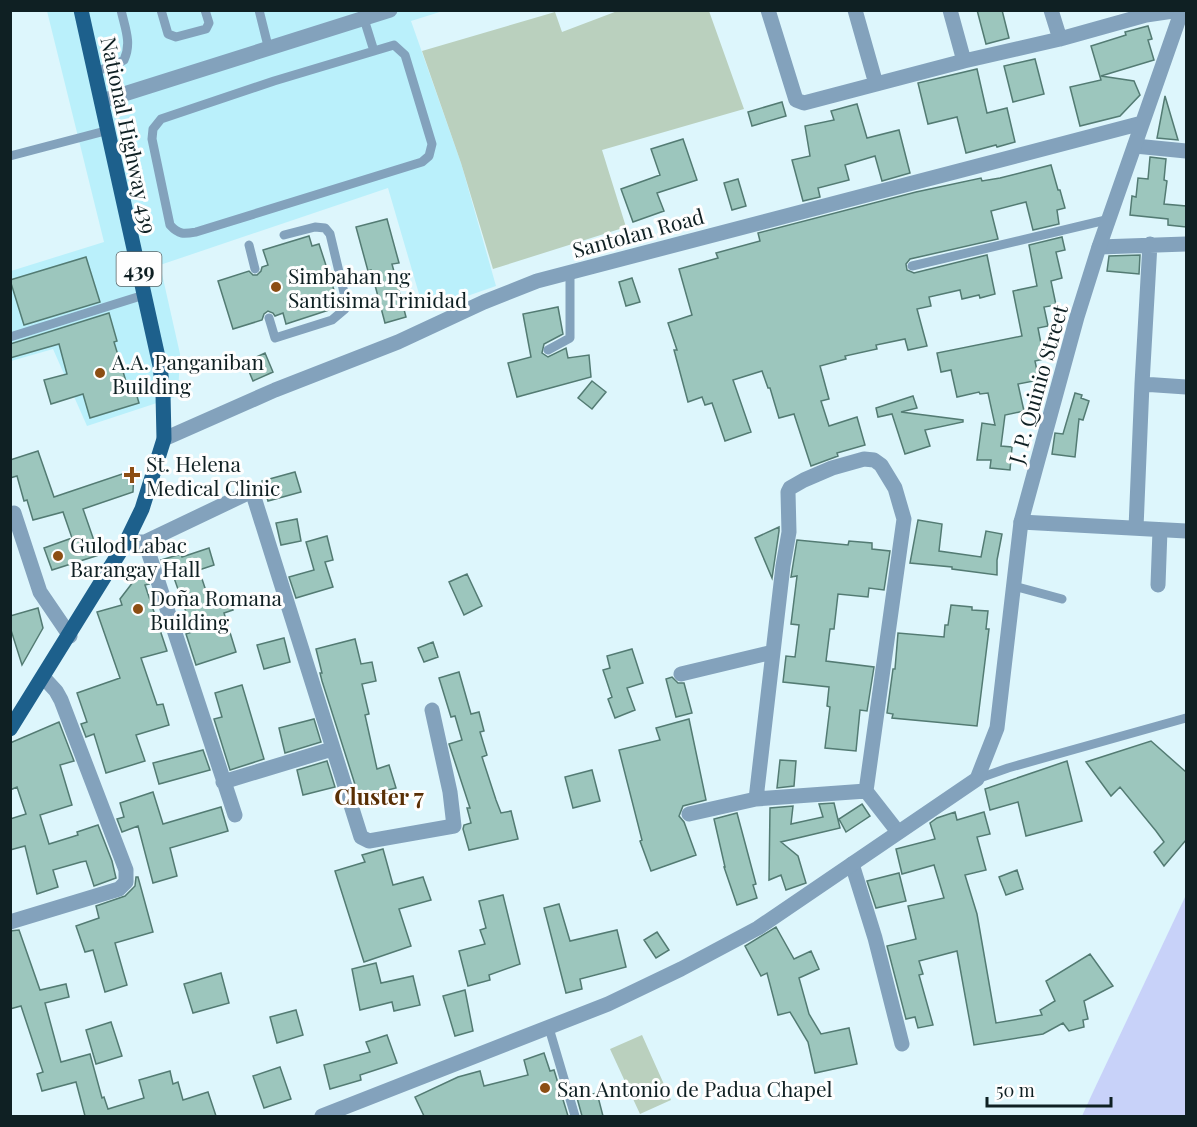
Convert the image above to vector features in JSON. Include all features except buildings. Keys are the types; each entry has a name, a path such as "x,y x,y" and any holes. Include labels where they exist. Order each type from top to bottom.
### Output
{"main road":[{"name":"National Highway 439","path":"10,729 44,678 126,542 142,509 164,439 160,366 81,10"}],"street":[{"path":"768,10 796,100 804,104 964,61 1060,39 1145,13 1181,10"},
{"path":"855,10 876,84"},
{"path":"950,10 964,61"},
{"path":"1051,10 1060,39"},
{"name":"J. P. Quinio Street","path":"977,779 997,728 1021,522 1077,317 1181,10"},
{"path":"102,101 388,11"},
{"name":"Santolan Road","path":"164,439 275,390 398,342 484,302 537,281 1142,123"},
{"path":"1135,146 1186,151"},
{"path":"1136,528 1150,244"},
{"path":"1099,247 1186,244"},
{"path":"1142,384 1186,387"},
{"path":"756,800 789,532 790,488 832,468 864,459 874,460 881,465 895,488 904,519 866,791 898,832"},
{"path":"126,542 144,542 252,491 361,837 369,841 454,826 450,792 432,710"},
{"path":"12,509 40,592 70,636"},
{"path":"1021,522 1186,531"},
{"path":"1158,585 1160,530"},
{"path":"144,542 235,815"},
{"path":"681,674 773,652"},
{"path":"10,922 120,889 126,882 126,870 61,700 44,678"},
{"path":"223,782 332,748"},
{"path":"322,1116 608,1004 681,969 758,928 977,779"},
{"path":"689,814 756,800 866,791"},
{"path":"852,864 875,938 902,1044"}],"lane":[{"path":"95,71 111,67 124,60 128,51 129,42 121,10"},
{"path":"161,10 168,34 176,37 206,29 209,23 205,10"},
{"path":"259,10 269,50"},
{"path":"364,19 374,51"},
{"path":"393,45 405,55 432,144 429,156 422,162 196,232 184,234 177,232 170,225 152,139 153,129 161,119 374,51 393,45"},
{"path":"10,156 108,130"},
{"path":"912,266 1110,219"},
{"path":"269,318 275,338 332,320 345,309 346,301 330,234 325,228 315,227 284,235"},
{"path":"249,245 255,269"},
{"path":"548,350 570,338 570,271"},
{"path":"10,337 144,295"},
{"path":"1014,586 1062,599"},
{"path":"977,779 1008,768 1186,718"},
{"path":"549,1028 575,1116"}],"shaded area":[{"path":"47,11 443,11 411,21 461,163 496,286 424,311 388,188 160,265 180,354 178,396 87,426 53,349 11,361 11,271 104,242"},
{"path":"1186,895 1186,1116 1082,1116 1093,1092"}],"green space":[{"path":"620,10 709,11 744,109 602,150 626,227 493,269 461,163 422,51 555,12 562,32"},
{"path":"642,1035 671,1100 640,1114 610,1049"}],"place":[{"name":"Simbahan ng Santisima Trinidad","path":"276,287"},
{"name":"A.A. Panganiban Building","path":"100,373"},
{"name":"St. Helena Medical Clinic","path":"132,475"},
{"name":"Gulod Labac Barangay Hall","path":"58,556"},
{"name":"Doña Romana Building","path":"138,609"},
{"name":"San Antonio de Padua Chapel","path":"545,1088"}],"district":[{"name":"Cluster 7","path":"379,796"}]}
